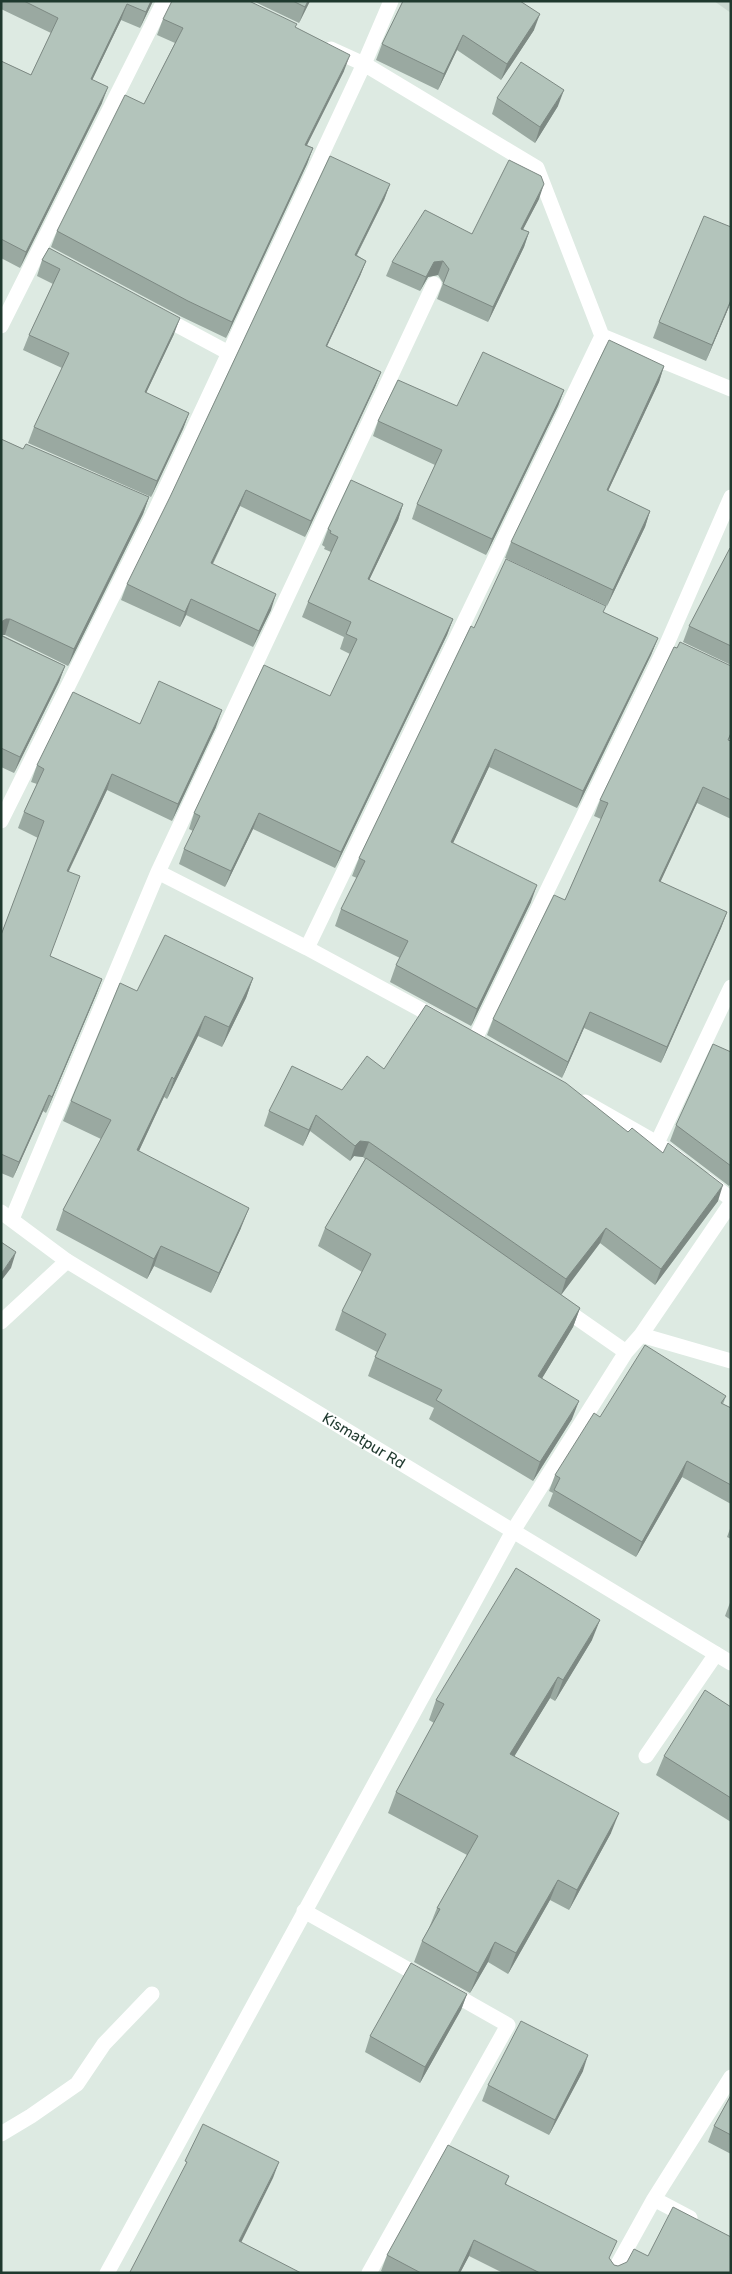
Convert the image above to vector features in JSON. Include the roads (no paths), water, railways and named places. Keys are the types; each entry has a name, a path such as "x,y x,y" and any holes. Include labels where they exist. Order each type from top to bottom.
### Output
{"street":[{"path":"1,821 67,676 229,353 364,64 391,1"},
{"path":"1,326 43,253 160,3"},
{"path":"320,43 364,64 537,168 602,336 731,389"},
{"path":"6,1216 158,872 434,284"},
{"path":"151,311 229,353"},
{"path":"307,948 602,336"},
{"path":"158,872 307,948 479,1042 666,646 731,497"},
{"path":"492,562 510,570"},
{"path":"649,638 682,653"},
{"path":"657,1143 731,988"},
{"path":"570,1094 657,1143 731,1199"},
{"path":"108,2273 513,1531 626,1352 641,1335 731,1204"},
{"name":"Kismatpur Rd","path":"6,1216 67,1261 731,1663"},
{"path":"1,1322 67,1261"},
{"path":"545,1296 626,1352"},
{"path":"641,1335 731,1361"},
{"path":"646,1756 716,1654"},
{"path":"304,1911 508,2025 369,2273"},
{"path":"1,2134 77,2084 104,2044 152,1994"},
{"path":"613,2273 654,2199 731,2077"},
{"path":"654,2199 705,2226"}]}
